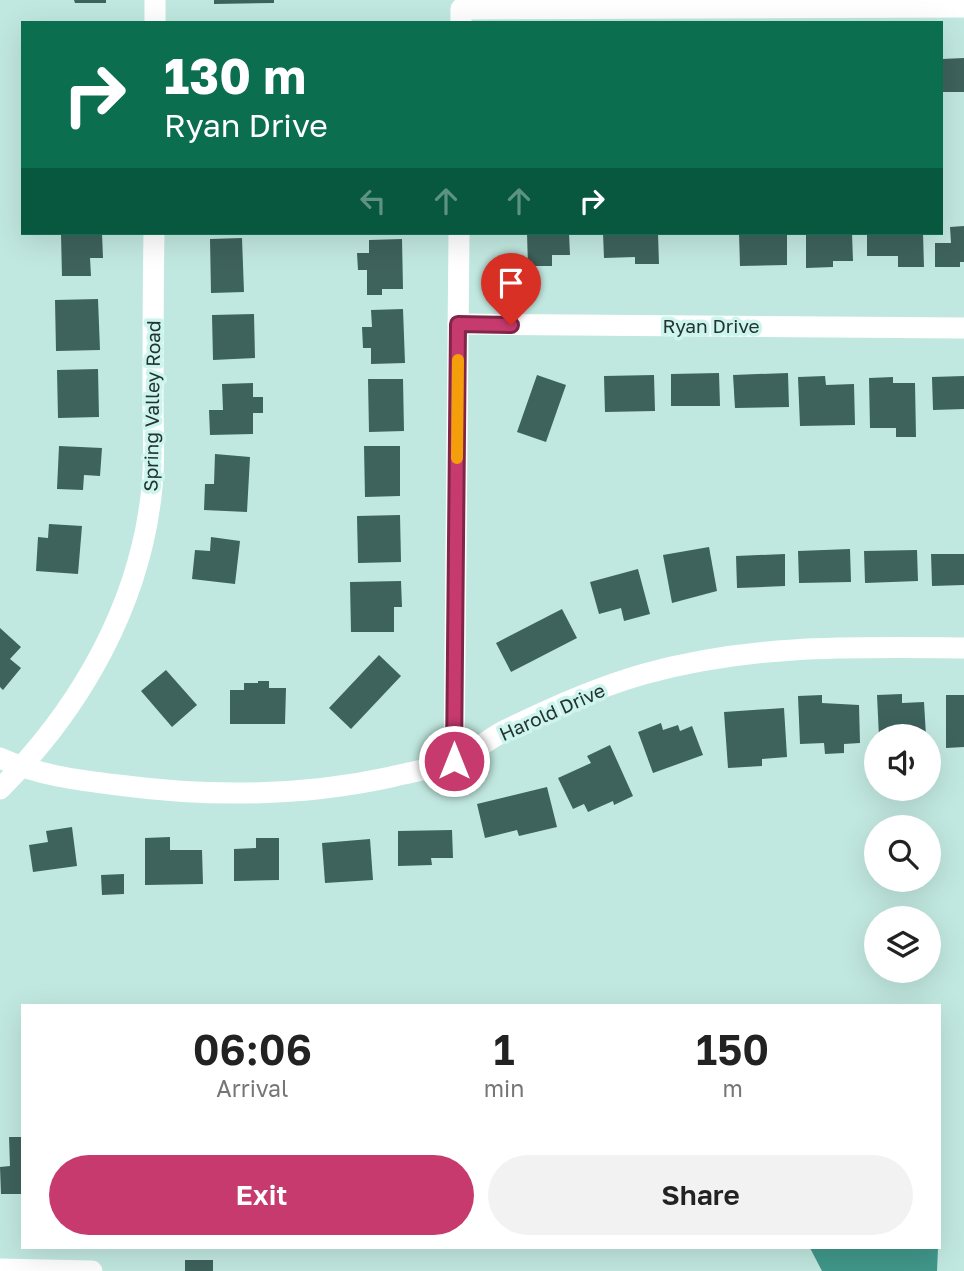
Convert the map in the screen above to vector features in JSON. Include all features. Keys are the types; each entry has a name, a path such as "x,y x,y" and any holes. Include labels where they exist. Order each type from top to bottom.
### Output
{"street":[{"path":"155,0 155,21"},
{"path":"461,16 728,4 964,7"},
{"name":"Spring Valley Road","path":"0,789 56,727 85,685 103,652 131,586 144,537 152,487 154,235"},
{"path":"454,761 459,235"},
{"name":"Ryan Drive","path":"458,324 964,328"},
{"name":"Harold Drive","path":"0,758 57,778 166,792 231,795 296,792 361,784 454,761 540,713 584,694 702,660 812,647 964,648"},
{"path":"0,1269 92,1270"}],"shaded area":[{"path":"811,1249 938,1249 937,1271 822,1271"}],"building":[{"path":"74,0 106,0 106,3 75,3"},
{"path":"214,0 274,0 274,3 214,4"},
{"path":"964,58 964,92 943,92 943,59"},
{"path":"964,226 964,262 960,262 960,267 935,267 935,243 951,243 950,227"},
{"path":"61,235 102,235 103,258 90,258 91,276 62,276"},
{"path":"527,235 569,235 570,255 552,255 552,266 528,266"},
{"path":"603,235 658,235 659,264 635,264 635,257 604,258"},
{"path":"739,235 787,235 787,265 740,266"},
{"path":"806,235 852,235 853,261 833,261 833,267 806,268"},
{"path":"867,235 923,235 924,267 898,267 898,256 867,256"},
{"path":"242,238 244,292 211,293 210,239"},
{"path":"402,239 403,289 382,289 382,295 367,295 367,270 358,270 357,253 369,253 369,240"},
{"path":"98,299 100,350 56,351 55,300"},
{"path":"403,309 405,363 371,364 371,348 363,348 362,327 372,327 371,310"},
{"path":"254,314 255,358 213,360 212,315"},
{"path":"98,369 99,417 58,418 57,370"},
{"path":"719,373 720,406 671,406 671,374"},
{"path":"788,373 789,407 735,408 733,375"},
{"path":"537,375 566,385 546,442 517,432"},
{"path":"654,375 655,411 605,412 604,376"},
{"path":"825,376 826,385 854,384 855,425 800,426 798,377"},
{"path":"964,376 964,409 933,410 932,377"},
{"path":"893,377 893,383 915,383 916,437 896,437 896,428 870,428 869,378"},
{"path":"368,379 403,379 404,431 369,432"},
{"path":"253,383 253,397 263,397 263,413 253,413 253,434 210,435 209,410 223,410 222,384"},
{"path":"59,446 102,448 100,476 84,475 83,490 57,489"},
{"path":"364,446 400,446 400,496 365,497"},
{"path":"215,454 250,457 247,512 204,510 205,484 214,484"},
{"path":"400,515 401,562 358,563 357,516"},
{"path":"49,524 82,526 78,574 36,571 38,537 48,538"},
{"path":"211,537 240,541 235,584 192,579 195,550 210,551"},
{"path":"709,547 717,591 672,603 663,555"},
{"path":"850,549 851,582 799,583 798,551"},
{"path":"917,550 918,581 865,583 864,551"},
{"path":"785,554 785,586 737,588 736,556"},
{"path":"931,554 964,554 964,585 932,586"},
{"path":"638,569 650,614 624,621 621,608 599,614 590,582"},
{"path":"401,581 402,607 394,607 394,632 351,632 350,582"},
{"path":"562,609 577,638 511,672 496,643"},
{"path":"0,628 21,647 10,659 21,668 3,690 0,687"},
{"path":"379,655 401,676 351,729 329,708"},
{"path":"166,670 197,705 172,727 141,691"},
{"path":"269,681 269,688 286,688 285,724 230,724 230,690 244,690 244,683"},
{"path":"902,694 902,703 924,702 925,724 878,724 877,695"},
{"path":"822,695 822,703 859,705 860,743 844,744 844,753 825,754 824,743 800,744 798,696"},
{"path":"946,695 964,695 964,747 946,748"},
{"path":"784,708 787,757 762,759 762,766 728,768 724,712"},
{"path":"661,723 663,730 678,725 680,731 692,726 703,755 653,773 638,732"},
{"path":"610,745 633,796 614,805 613,801 588,812 584,804 573,809 558,778 591,763 587,756"},
{"path":"547,787 557,827 519,836 517,830 485,838 477,804"},
{"path":"72,827 77,866 33,872 29,845 48,842 46,831"},
{"path":"452,830 453,858 431,858 432,865 398,866 398,831"},
{"path":"170,837 170,850 202,850 203,884 145,885 145,838"},
{"path":"256,838 279,838 279,880 234,881 234,849 256,848"},
{"path":"370,839 373,880 325,883 322,843"},
{"path":"124,874 124,894 102,895 101,875"},
{"path":"9,1137 21,1137 21,1194 1,1194 0,1167 10,1166"},
{"path":"185,1260 213,1260 213,1271 185,1271"}],"slow traffic":[{"path":"457,458 458,360"}],"route":[{"path":"454,761 458,324 511,325"}]}
